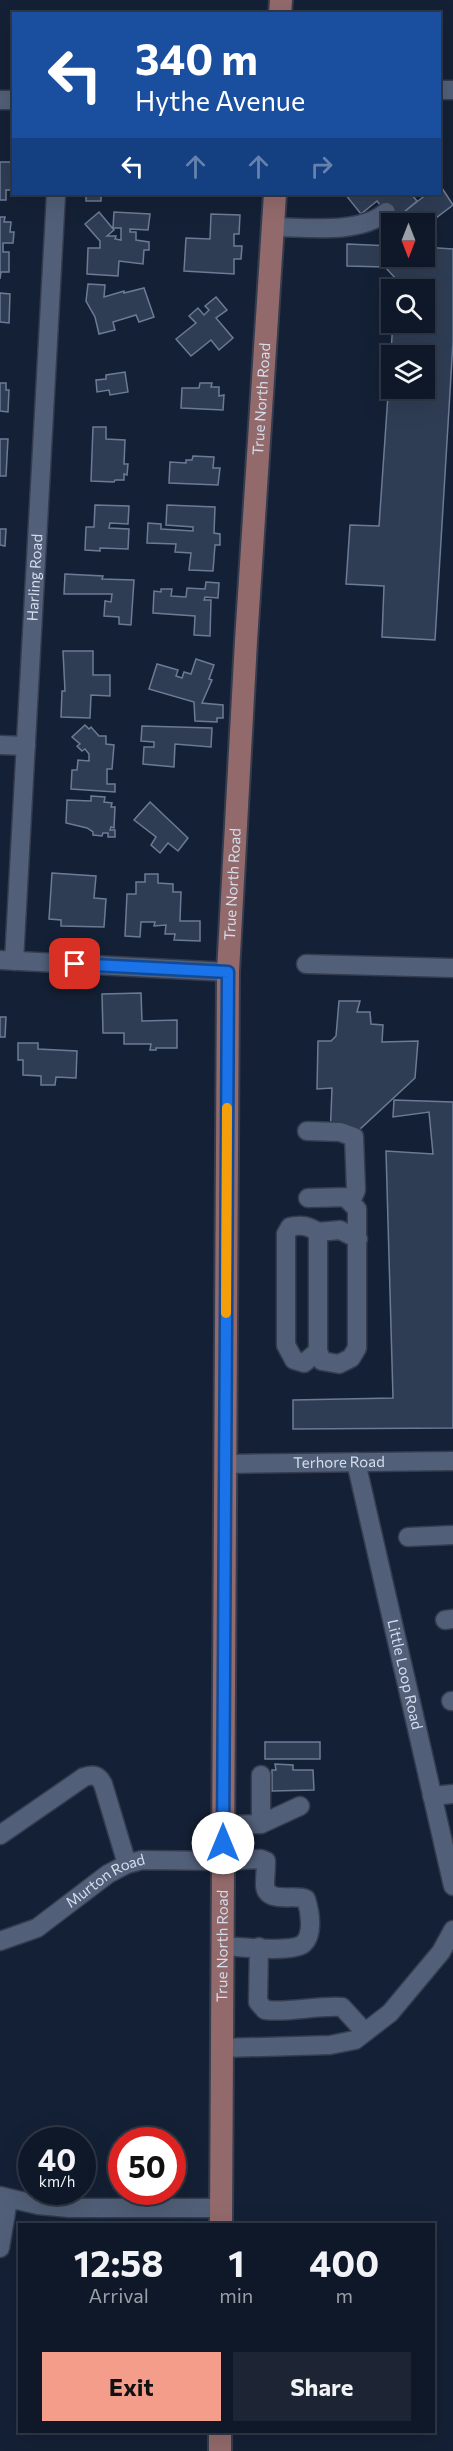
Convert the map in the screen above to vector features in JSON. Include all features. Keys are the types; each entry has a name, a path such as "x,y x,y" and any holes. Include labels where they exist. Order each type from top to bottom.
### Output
{"main road":[{"name":"True North Road","path":"221,2216 228,972 275,195"},
{"path":"220,2433 220,2451"}],"street":[{"name":"Harling Road","path":"7,960 26,746 57,195"},
{"path":"272,227 353,226 368,223 386,212"},
{"path":"0,744 26,746"},
{"path":"7,960 228,972"},
{"path":"306,964 453,968"},
{"path":"307,1131 340,1132 355,1138 356,1193 352,1197 308,1198"},
{"path":"318,1232 318,1351 322,1361 339,1364 351,1358 357,1348 357,1209 346,1197"},
{"path":"318,1351 304,1363 294,1360 286,1346 286,1234 290,1227 298,1225 309,1226 318,1232 340,1230 358,1239"},
{"name":"Terhore Road","path":"225,1464 453,1461"},
{"name":"Little Loop Road","path":"356,1462 453,1886"},
{"path":"408,1537 453,1535"},
{"path":"0,1835 84,1777 92,1774 99,1777 103,1784 127,1864"},
{"path":"261,1775 261,1824"},
{"path":"432,1796 453,1794"},
{"path":"224,1825 261,1824 300,1806"},
{"name":"Murton Road","path":"0,1941 37,1928 108,1874 127,1864 153,1860 261,1859 266,1861 265,1888 267,1893 273,1897 306,1899 310,1931 303,1944 291,1948 259,1947"},
{"path":"223,2048 330,2045 355,2040 390,2013 441,1952 453,1930"},
{"path":"223,1947 259,1947 258,2002 265,2010 277,2011 322,2005 342,2007 365,2032"},
{"path":"0,2248 4,2198 69,2208 221,2216"}],"building":[{"path":"0,162 12,162 12,190 6,190 6,200 0,200"},
{"path":"441,187 453,205 435,219 435,213 403,213 426,195 441,195"},
{"path":"86,195 101,195 101,201 86,201"},
{"path":"346,195 412,195 417,201 403,213 387,213 377,201 361,214"},
{"path":"99,212 114,230 107,236 116,236 115,239 121,240 121,228 113,228 114,212 150,214 148,230 130,229 130,232 136,232 136,240 149,242 149,250 144,250 143,264 119,261 118,276 87,274 88,248 100,248 100,241 85,224"},
{"path":"211,214 240,215 239,234 234,234 234,246 242,246 241,259 234,259 234,274 184,271 186,238 210,239"},
{"path":"0,217 5,217 4,222 11,222 10,232 14,232 13,243 3,243 3,252 9,252 9,272 1,272 0,279"},
{"path":"347,244 381,246 381,267 347,266"},
{"path":"435,248 453,249 453,342 435,640 382,637 384,586 346,584 350,525 379,526 388,399 435,399 435,345 391,345 392,333 435,333 435,279 396,279 385,267 435,267"},
{"path":"88,284 105,285 104,297 144,288 154,317 139,322 136,315 113,322 115,330 99,334 95,317 86,301"},
{"path":"0,293 10,294 9,323 0,322"},
{"path":"216,297 227,310 216,318 233,338 219,350 211,340 191,356 176,339 196,323 189,316 198,308 204,315 209,310 205,306"},
{"path":"125,372 128,392 110,395 109,390 97,392 96,380 106,379 106,375"},
{"path":"0,383 6,383 6,390 9,390 8,412 0,411"},
{"path":"200,383 212,383 211,387 219,387 219,396 224,395 223,410 181,408 182,388 199,388"},
{"path":"93,427 106,427 106,439 125,440 124,464 128,464 124,480 91,481"},
{"path":"0,439 8,439 6,476 0,476"},
{"path":"193,456 214,457 213,468 220,468 218,485 169,483 170,462 186,463 186,460 192,460"},
{"path":"95,505 129,506 128,524 110,523 109,528 129,529 128,549 85,550 86,527 94,527"},
{"path":"167,505 215,507 214,533 220,534 220,545 215,545 213,571 189,570 191,553 175,552 176,544 147,543 148,523 161,524 161,529 193,531 193,527 166,525"},
{"path":"0,529 6,529 5,546 0,545"},
{"path":"65,574 134,580 131,625 119,624 119,617 104,616 105,601 111,602 112,594 64,594"},
{"path":"206,582 219,583 218,598 205,597 204,600 211,600 210,636 194,635 195,616 153,613 154,591 172,589 171,596 186,597 187,588 205,589"},
{"path":"63,651 93,651 93,675 110,675 110,696 91,695 90,718 61,717 62,691 65,691"},
{"path":"196,659 214,665 209,679 212,680 202,703 223,705 223,718 217,718 217,722 195,721 194,702 149,689 157,664 178,670 176,676 182,678 184,672 191,674"},
{"path":"85,725 89,729 91,727 99,736 106,736 106,744 114,745 112,769 107,769 107,784 115,784 115,792 71,789 72,770 77,770 78,760 89,761 89,754 85,749 82,751 77,746 80,744 72,737"},
{"path":"142,726 212,728 211,747 175,744 174,767 143,764 144,747 154,747 154,742 141,741"},
{"path":"91,796 105,797 104,802 112,803 111,807 115,807 114,828 111,827 110,830 115,830 115,837 108,837 108,833 103,833 102,836 93,835 93,832 87,828 66,823 67,800 91,801"},
{"path":"150,802 188,838 178,851 168,843 160,853 151,845 156,837 134,820"},
{"path":"52,873 96,876 94,898 106,899 104,927 61,926 61,920 49,919"},
{"path":"145,874 158,874 158,883 173,884 173,892 181,892 180,921 200,921 200,941 174,940 175,934 165,934 166,925 154,926 155,922 141,922 140,937 125,936 127,894 136,894 136,882 145,882"},
{"path":"141,993 142,1021 177,1020 177,1048 150,1050 151,1044 124,1044 124,1033 103,1033 102,994"},
{"path":"339,1001 360,1001 357,1012 370,1012 371,1024 383,1025 382,1042 418,1041 415,1078 359,1130 330,1138 332,1088 317,1089 318,1041 331,1041 336,1036"},
{"path":"0,1017 6,1017 5,1037 0,1037"},
{"path":"18,1043 38,1043 38,1049 77,1051 76,1078 56,1077 55,1085 41,1085 41,1076 23,1075 23,1060 18,1060"},
{"path":"394,1100 453,1102 453,1428 293,1429 293,1400 393,1398 386,1151 433,1154 429,1112 393,1117"},
{"path":"265,1742 320,1742 320,1759 265,1759"},
{"path":"275,1764 293,1765 293,1770 313,1770 314,1790 272,1791 272,1770 276,1770"}],"tunnel":[{"path":"386,212 395,195"}],"slow traffic":[{"path":"226,1313 227,1108"}],"route":[{"path":"75,964 228,972 223,1843"}]}
